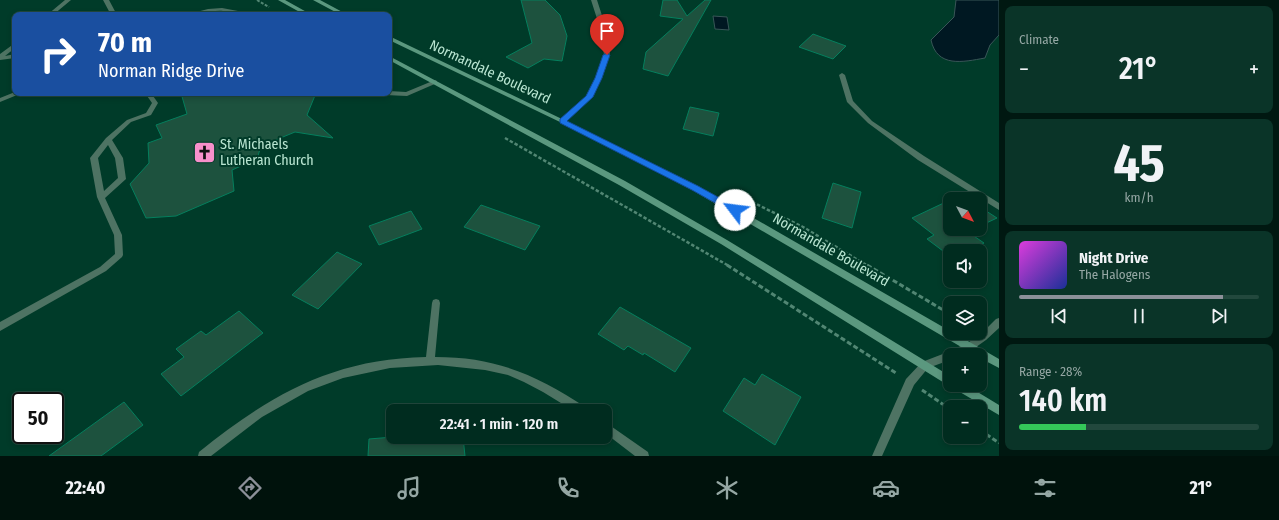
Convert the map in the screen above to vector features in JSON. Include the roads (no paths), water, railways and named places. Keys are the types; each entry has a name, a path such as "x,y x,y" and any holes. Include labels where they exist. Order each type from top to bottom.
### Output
{"main road":[{"path":"281,0 303,12"},
{"path":"316,0 339,12"},
{"name":"Normandale Boulevard","path":"392,39 562,121 695,188 970,348"},
{"path":"392,60 622,183 724,242 943,377"},
{"name":"Normandale Boulevard","path":"987,357 999,364"},
{"path":"969,392 999,410"}],"street":[{"path":"54,12 68,0"},
{"path":"106,0 112,12"},
{"path":"562,121 589,97 599,78 607,55 603,28 594,0"},
{"path":"199,12 214,8 238,12"},
{"path":"0,58 12,48"},
{"path":"0,58 12,56"},
{"path":"842,74 850,102 870,122 920,158 999,207"},
{"path":"392,93 407,94 435,82"},
{"path":"0,100 12,96"},
{"path":"0,328 103,269 119,255 118,235 101,197 94,158 108,140 129,121 149,114 155,103 150,96"},
{"path":"101,197 122,179 119,158 108,140"},
{"path":"430,360 436,303"},
{"path":"970,348 986,336 999,322"},
{"path":"877,456 910,382 925,365 943,358"},
{"path":"203,456 271,406 320,381 367,368 415,360 462,363 509,371 553,391 572,404"},
{"path":"612,432 644,456"}],"water":[{"path":"956,0 999,0 999,35 990,45 985,58 968,61 952,61 939,55 934,49 931,40 954,17"},
{"path":"713,16 727,17 729,30 715,29"}],"place":[{"name":"St. Michaels Lutheran Church","path":"204,152"}]}
